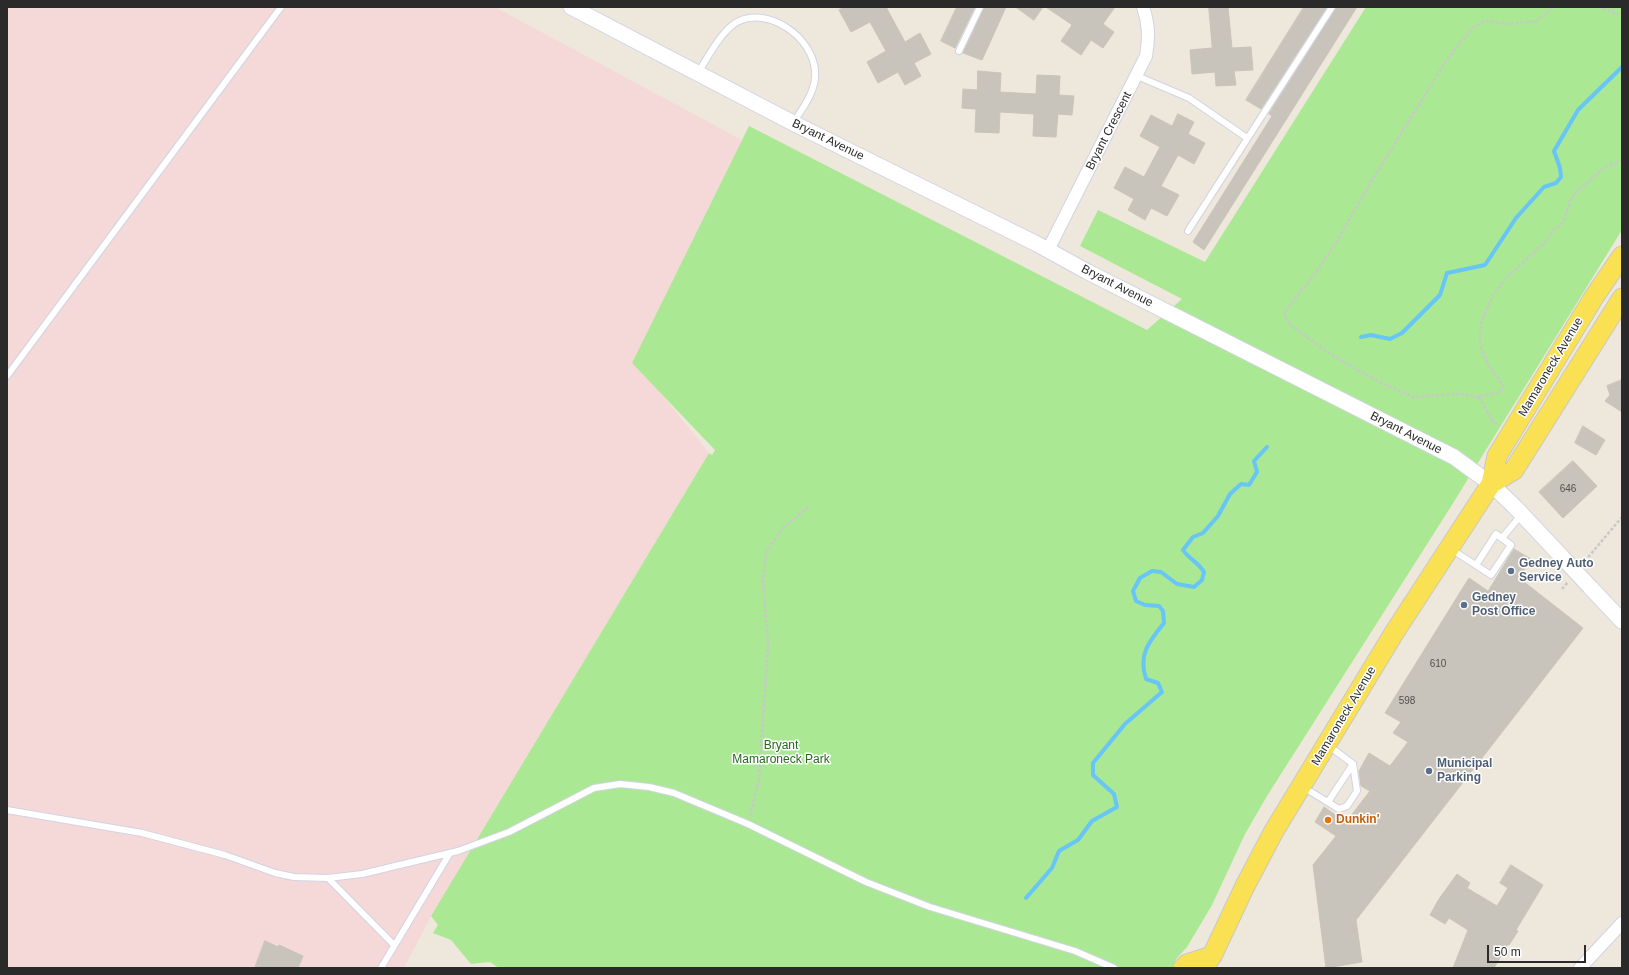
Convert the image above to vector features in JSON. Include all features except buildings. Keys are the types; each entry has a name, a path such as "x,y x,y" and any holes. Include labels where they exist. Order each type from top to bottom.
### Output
{"main road":[{"name":"Mamaroneck Avenue","path":"1208,962 1258,862 1326,745 1394,633 1491,484 1497,456 1594,297 1622,256"},
{"name":"Mamaroneck Avenue","path":"1491,484 1514,470 1622,298"},
{"path":"1183,968 1187,964 1208,962"}],"street":[{"name":"Bryant Avenue","path":"571,7 793,123 1048,250 1454,457 1491,484 1522,514 1622,621"},
{"name":"Bryant Crescent","path":"1048,250 1146,56 1149,37 1148,19 1143,7"},
{"path":"1580,968 1622,923"}],"lane":[{"path":"7,376 281,7"},
{"path":"959,51 980,7"},
{"path":"1188,231 1332,7"},
{"path":"698,74 730,26 739,21 750,18 777,22 799,38 808,48 813,59 815,71 814,84 807,101 793,123"},
{"path":"1137,76 1189,98 1247,138"},
{"path":"1502,538 1522,514"},
{"path":"1449,548 1491,575 1511,545 1496,534 1476,565"},
{"path":"1302,786 1339,809 1347,806 1357,791 1353,764 1326,745"},
{"path":"1328,802 1353,764"},
{"path":"7,810 142,833 225,855 275,873 294,877 328,878 362,874 450,853 509,832 594,788 620,784 649,787 674,793 748,824 873,884 930,907 1075,951 1114,968"},
{"path":"381,968 450,853"},
{"path":"328,878 394,945"}],"path":[{"path":"1553,7 1537,21 1507,24 1484,20 1473,28 1448,58 1317,271 1284,314 1286,320 1293,327 1333,356 1380,382 1413,397 1461,394 1479,397 1498,393 1503,388 1500,379 1489,367 1480,344 1481,323 1492,297 1505,279 1542,245 1554,230 1563,223 1570,201 1577,191 1605,166 1622,161"},
{"path":"1598,7 1622,15"},
{"path":"1479,397 1493,422 1512,431"},
{"path":"748,824 759,779 768,645 763,578 766,553 782,529 808,507"},
{"path":"1582,565 1622,517"},
{"path":"1562,589 1572,577"}],"shaded area":[{"path":"7,7 495,7 742,140 634,360 709,453 431,916 404,968 7,968"}],"green space":[{"name":"Bryant Mamaroneck Park","path":"1366,7 1622,7 1622,230 1450,508 1267,796 1245,834 1212,905 1187,947 1176,959 1173,968 499,968 490,962 471,964 451,940 433,933 438,925 431,916 709,453 712,455 715,450 632,363 749,126 1147,330 1182,299 1080,246 1098,210 1205,262"}],"waterway":[{"path":"1361,337 1371,335 1390,339 1402,333 1440,295 1447,273 1485,265 1516,218 1544,187 1556,183 1561,177 1560,168 1554,151 1578,110 1622,67"},
{"path":"1026,898 1052,868 1059,851 1078,840 1092,821 1117,807 1114,794 1093,775 1093,763 1125,724 1162,692 1158,683 1146,679 1143,662 1146,649 1164,623 1163,611 1159,606 1145,605 1136,601 1133,591 1140,578 1152,571 1161,572 1177,584 1194,587 1202,580 1204,572 1183,550 1193,537 1203,533 1218,516 1230,494 1241,484 1249,485 1257,472 1254,461 1267,447"}],"place":[{"name":"Gedney Auto Service","path":"1511,571"},
{"name":"Gedney Post Office","path":"1464,605"},
{"name":"Municipal Parking","path":"1429,771"},
{"name":"Dunkin'","path":"1328,820"}]}
